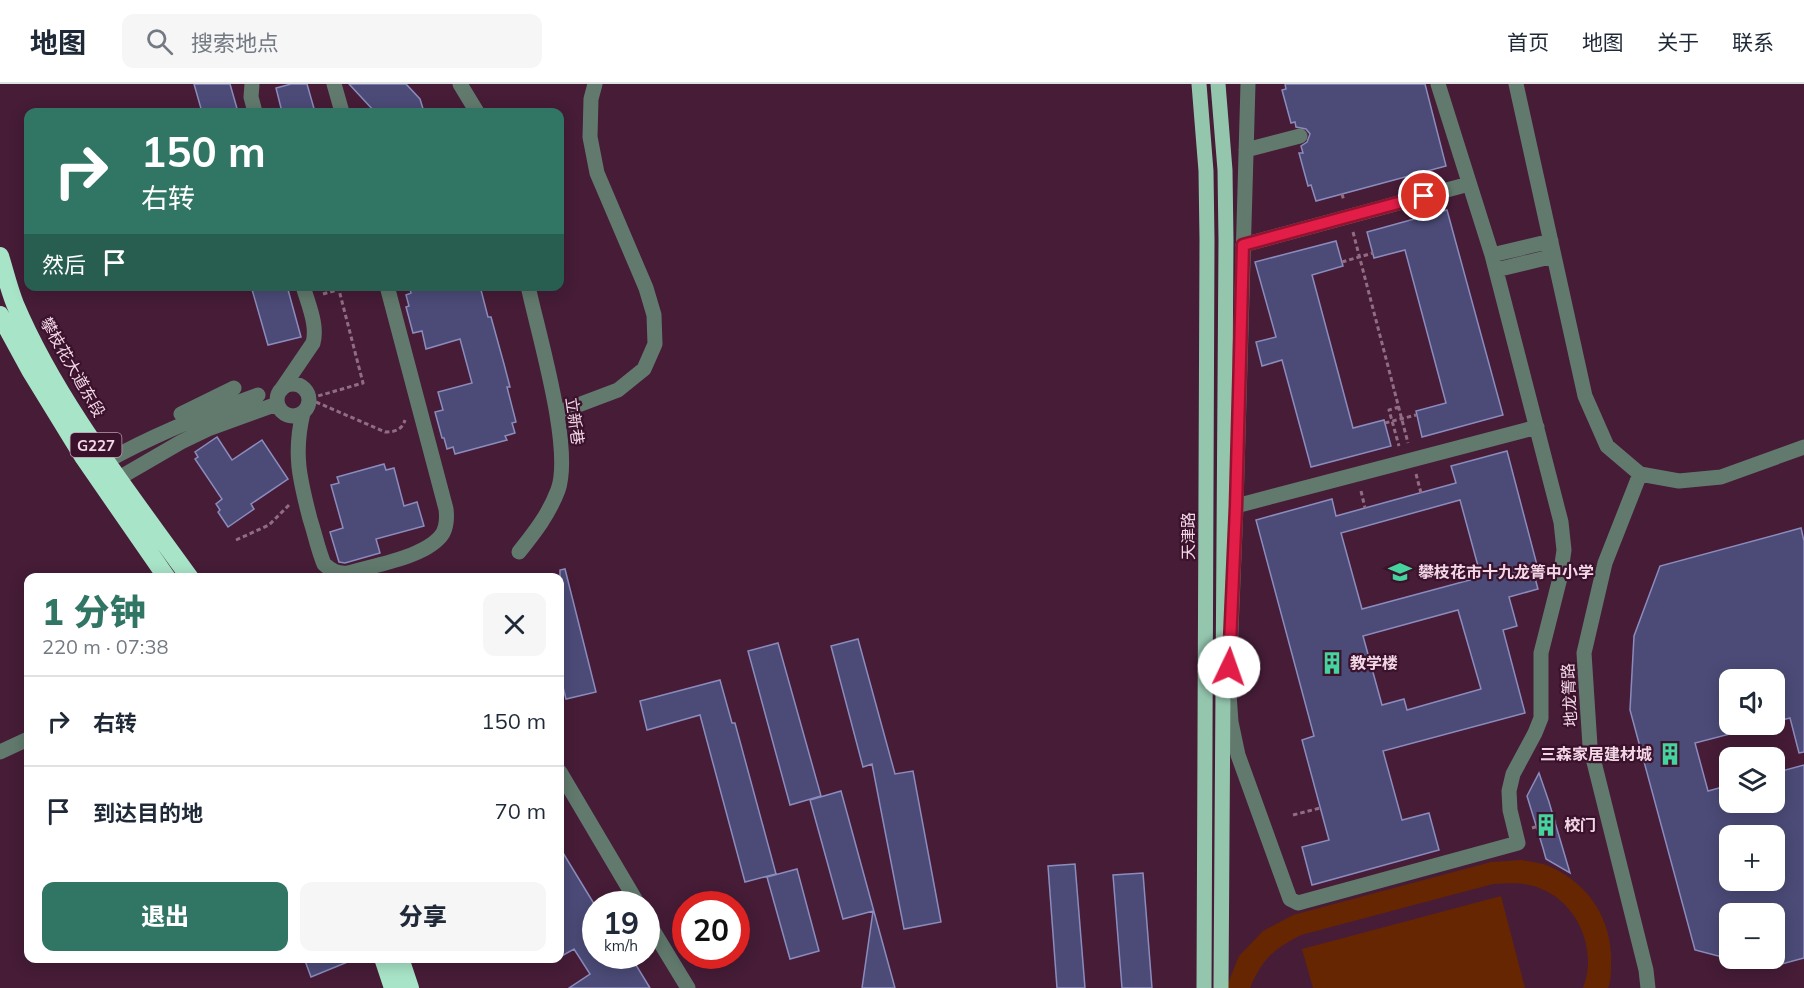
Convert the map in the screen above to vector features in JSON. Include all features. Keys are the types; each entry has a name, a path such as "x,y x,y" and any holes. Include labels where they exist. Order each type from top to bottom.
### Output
{"highway":[{"name":"攀枝花大道东段","path":"0,256 8,307 106,462 186,573"},
{"name":"G227","path":"0,315 30,370 88,465 164,573"},
{"path":"385,963 393,988"},
{"path":"402,963 410,988"}],"main road":[{"name":"天津路","path":"1199,84 1206,171 1207,240 1204,988"},
{"path":"1218,84 1225,170 1226,240 1221,988"}],"street":[{"path":"252,84 251,97 254,108"},
{"path":"334,84 341,108"},
{"path":"460,84 475,108"},
{"path":"557,413 618,390 644,369 655,344 654,315 646,288 597,173 590,137 591,99 595,84"},
{"path":"1248,84 1236,507 1228,689 1231,722 1238,755 1290,899 1298,903 1518,843 1510,810 1509,791 1513,774 1541,718 1541,653 1560,578 1564,550 1562,522 1494,263 1438,84"},
{"path":"1516,84 1585,396 1607,446 1640,474 1678,482 1721,477 1804,447"},
{"path":"1246,150 1300,136"},
{"path":"1243,245 1469,184"},
{"path":"1494,263 1552,248"},
{"path":"348,573 427,548 444,531 447,521 446,509 388,291"},
{"name":"立新巷","path":"519,552 544,520 559,488 561,456 557,413 529,291"},
{"path":"119,478 181,442 279,397 289,384 299,385 308,393 307,409 303,413 292,417 287,415 279,409 279,397 313,343 315,336 305,292"},
{"path":"106,462 144,440 183,413 234,388"},
{"path":"144,440 258,395"},
{"path":"303,413 297,444 300,480 320,555 324,564 336,573"},
{"path":"1236,507 1407,455 1537,427"},
{"name":"地龙箐路","path":"1640,474 1605,563 1584,653 1590,746 1646,970 1648,988"},
{"path":"0,752 24,741"},
{"path":"564,779 630,891"},
{"path":"660,942 688,988"}],"path":[{"path":"1351,226 1402,418 1407,455"},
{"path":"1342,262 1372,253"},
{"path":"305,292 322,291"},
{"path":"309,398 363,383 339,291"},
{"path":"309,398 385,432 402,428 406,416"},
{"path":"1399,407 1389,410 1407,455"},
{"path":"1385,423 1416,415"},
{"path":"236,540 269,525 288,508 300,480"},
{"path":"1293,815 1320,808"},
{"path":"1515,832 1556,821"}],"shaded area":[{"path":"1522,860 1553,868 1579,885 1589,896 1604,921 1608,935 1611,950 1611,974 1608,988 1583,988 1588,958 1586,943 1574,916 1564,904 1539,888 1511,883 1493,884 1301,935 1283,945 1264,962 1250,988 1226,988 1239,956 1263,931 1293,915 1491,862"},
{"path":"1501,896 1525,988 1313,988 1302,949"}],"building":[{"path":"194,84 230,84 237,108 201,108"},
{"path":"291,84 307,84 314,108 281,108 276,88"},
{"path":"349,84 406,84 420,99 423,108 371,108"},
{"path":"1285,84 1425,84 1446,166 1316,201 1311,185 1308,186 1299,153 1303,153 1301,146 1307,142 1310,134 1306,129 1296,127 1295,122 1291,123 1282,90 1286,89"},
{"path":"1447,210 1503,415 1422,437 1416,411 1446,403 1405,250 1374,258 1367,232"},
{"path":"1336,241 1343,266 1312,275 1353,428 1384,420 1391,446 1311,467 1282,360 1262,366 1256,342 1276,337 1255,262"},
{"path":"252,291 288,291 301,337 268,345"},
{"path":"410,291 481,291 488,317 491,317 510,387 507,387 516,422 512,423 515,433 505,436 507,440 455,454 453,447 447,449 435,412 443,410 438,392 472,383 460,339 426,349 422,331 413,333 406,307 409,306 406,295 411,293"},
{"path":"217,437 232,460 262,440 288,479 251,504 254,509 228,527 218,512 220,510 216,504 222,499 195,459 198,457 195,452"},
{"name":"教学楼","path":"1507,451 1537,565 1532,567 1538,589 1509,597 1517,626 1503,630 1525,713 1383,751 1402,820 1429,813 1439,850 1312,885 1302,847 1329,840 1302,740 1314,736 1256,520 1332,499 1336,516 1456,483 1451,466","holes":["1460,500 1481,577 1362,609 1341,533","1458,610 1481,689 1407,710 1404,699 1382,705 1363,636"]},
{"path":"384,464 386,470 394,468 404,506 417,502 424,526 376,539 380,553 345,563 339,562 330,532 343,528 331,485 339,483 337,477"},
{"name":"三森家居建材城","path":"1801,528 1804,541 1804,752 1799,753 1790,718 1785,719 1785,669 1719,669 1719,735 1726,735 1695,743 1708,791 1719,788 1719,813 1785,813 1785,770 1804,765 1804,958 1785,963 1785,903 1719,903 1719,956 1695,950 1630,710 1634,636 1660,566"},
{"path":"565,569 596,692 566,699 564,691 564,573 560,573 560,570"},
{"path":"858,639 895,774 913,771 941,922 904,929 872,764 863,767 831,646"},
{"path":"778,643 821,796 790,805 748,651"},
{"path":"720,680 732,723 735,723 776,874 745,882 700,715 647,730 640,701"},
{"name":"校门","path":"1539,773 1570,873 1546,859 1527,796"},
{"path":"841,791 895,988 862,988 873,911 843,919 810,800"},
{"path":"564,855 586,891 582,891 582,962 574,949 564,955"},
{"path":"1075,864 1085,988 1057,988 1048,866"},
{"path":"797,869 819,951 790,959 767,877"},
{"path":"1143,873 1152,988 1122,988 1113,875"},
{"path":"306,963 345,963 311,977"},
{"path":"587,969 638,969 650,988 569,988 590,974"}],"place":[{"name":"攀枝花市十九龙箐中小学","path":"1400,572"},
{"name":"教学楼","path":"1332,663"},
{"name":"三森家居建材城","path":"1670,754"},
{"name":"校门","path":"1546,825"}],"route":[{"path":"1229,667 1243,245 1424,196"}]}
